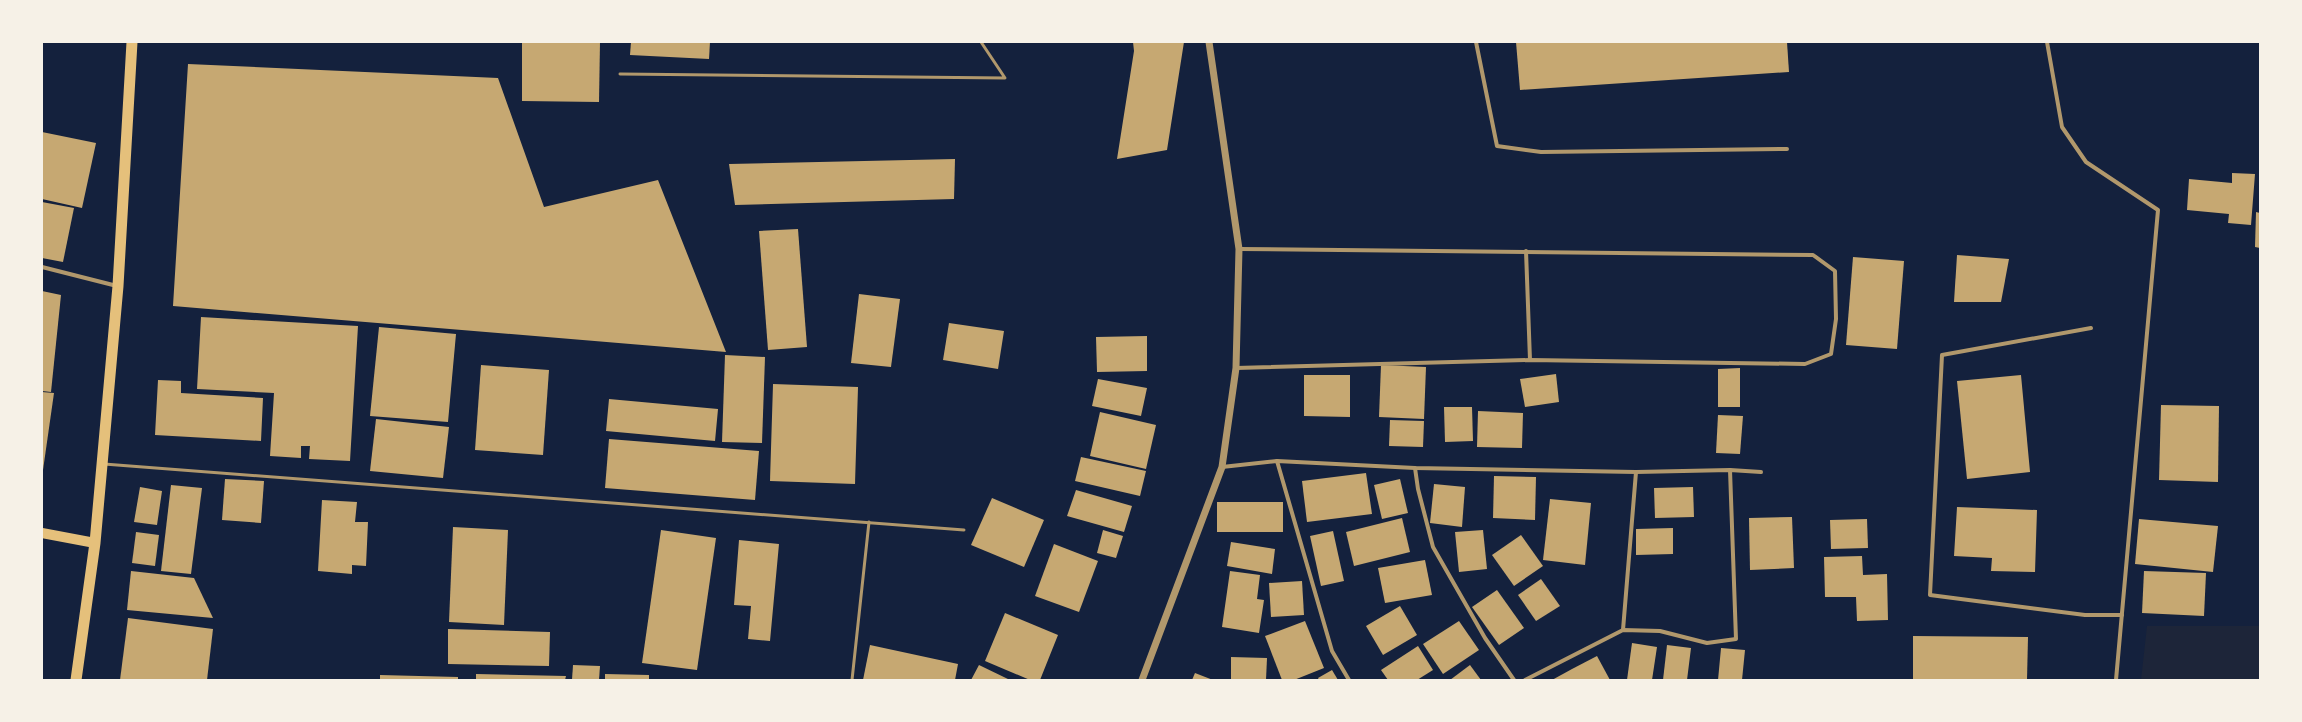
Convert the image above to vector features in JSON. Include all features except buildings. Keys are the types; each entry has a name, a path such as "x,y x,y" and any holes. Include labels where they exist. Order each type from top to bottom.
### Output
{"highway":[{"path":"76,680 95,543 118,286 132,42"}],"main road":[{"path":"42,533 95,543"}],"street":[{"path":"1142,680 1222,467 1236,368 1239,249 1209,42"},
{"path":"1476,42 1496,146 1541,152 1787,149"},
{"path":"2047,42 2062,127 2086,162 2158,210 2116,680"},
{"path":"1236,368 1530,360 1805,364 1831,354 1836,319 1835,271 1813,255 1239,249"},
{"path":"1526,251 1530,360"},
{"path":"42,267 118,286"},
{"path":"2091,328 1942,355 1930,595 2085,615 2122,615"},
{"path":"1222,467 1277,460 1415,468 1636,472 1730,470 1762,472"},
{"path":"1277,460 1332,651 1349,680"},
{"path":"1415,468 1418,489 1433,547 1485,638 1514,680"},
{"path":"1525,680 1624,630 1660,630 1707,644 1736,639 1730,470"},
{"path":"1624,630 1636,472"}],"lane":[{"path":"620,74 1005,78 981,42"},
{"path":"102,464 964,530"},
{"path":"852,680 870,522"}],"shaded area":[{"path":"2147,626 2260,626 2260,680 2141,680"}]}
